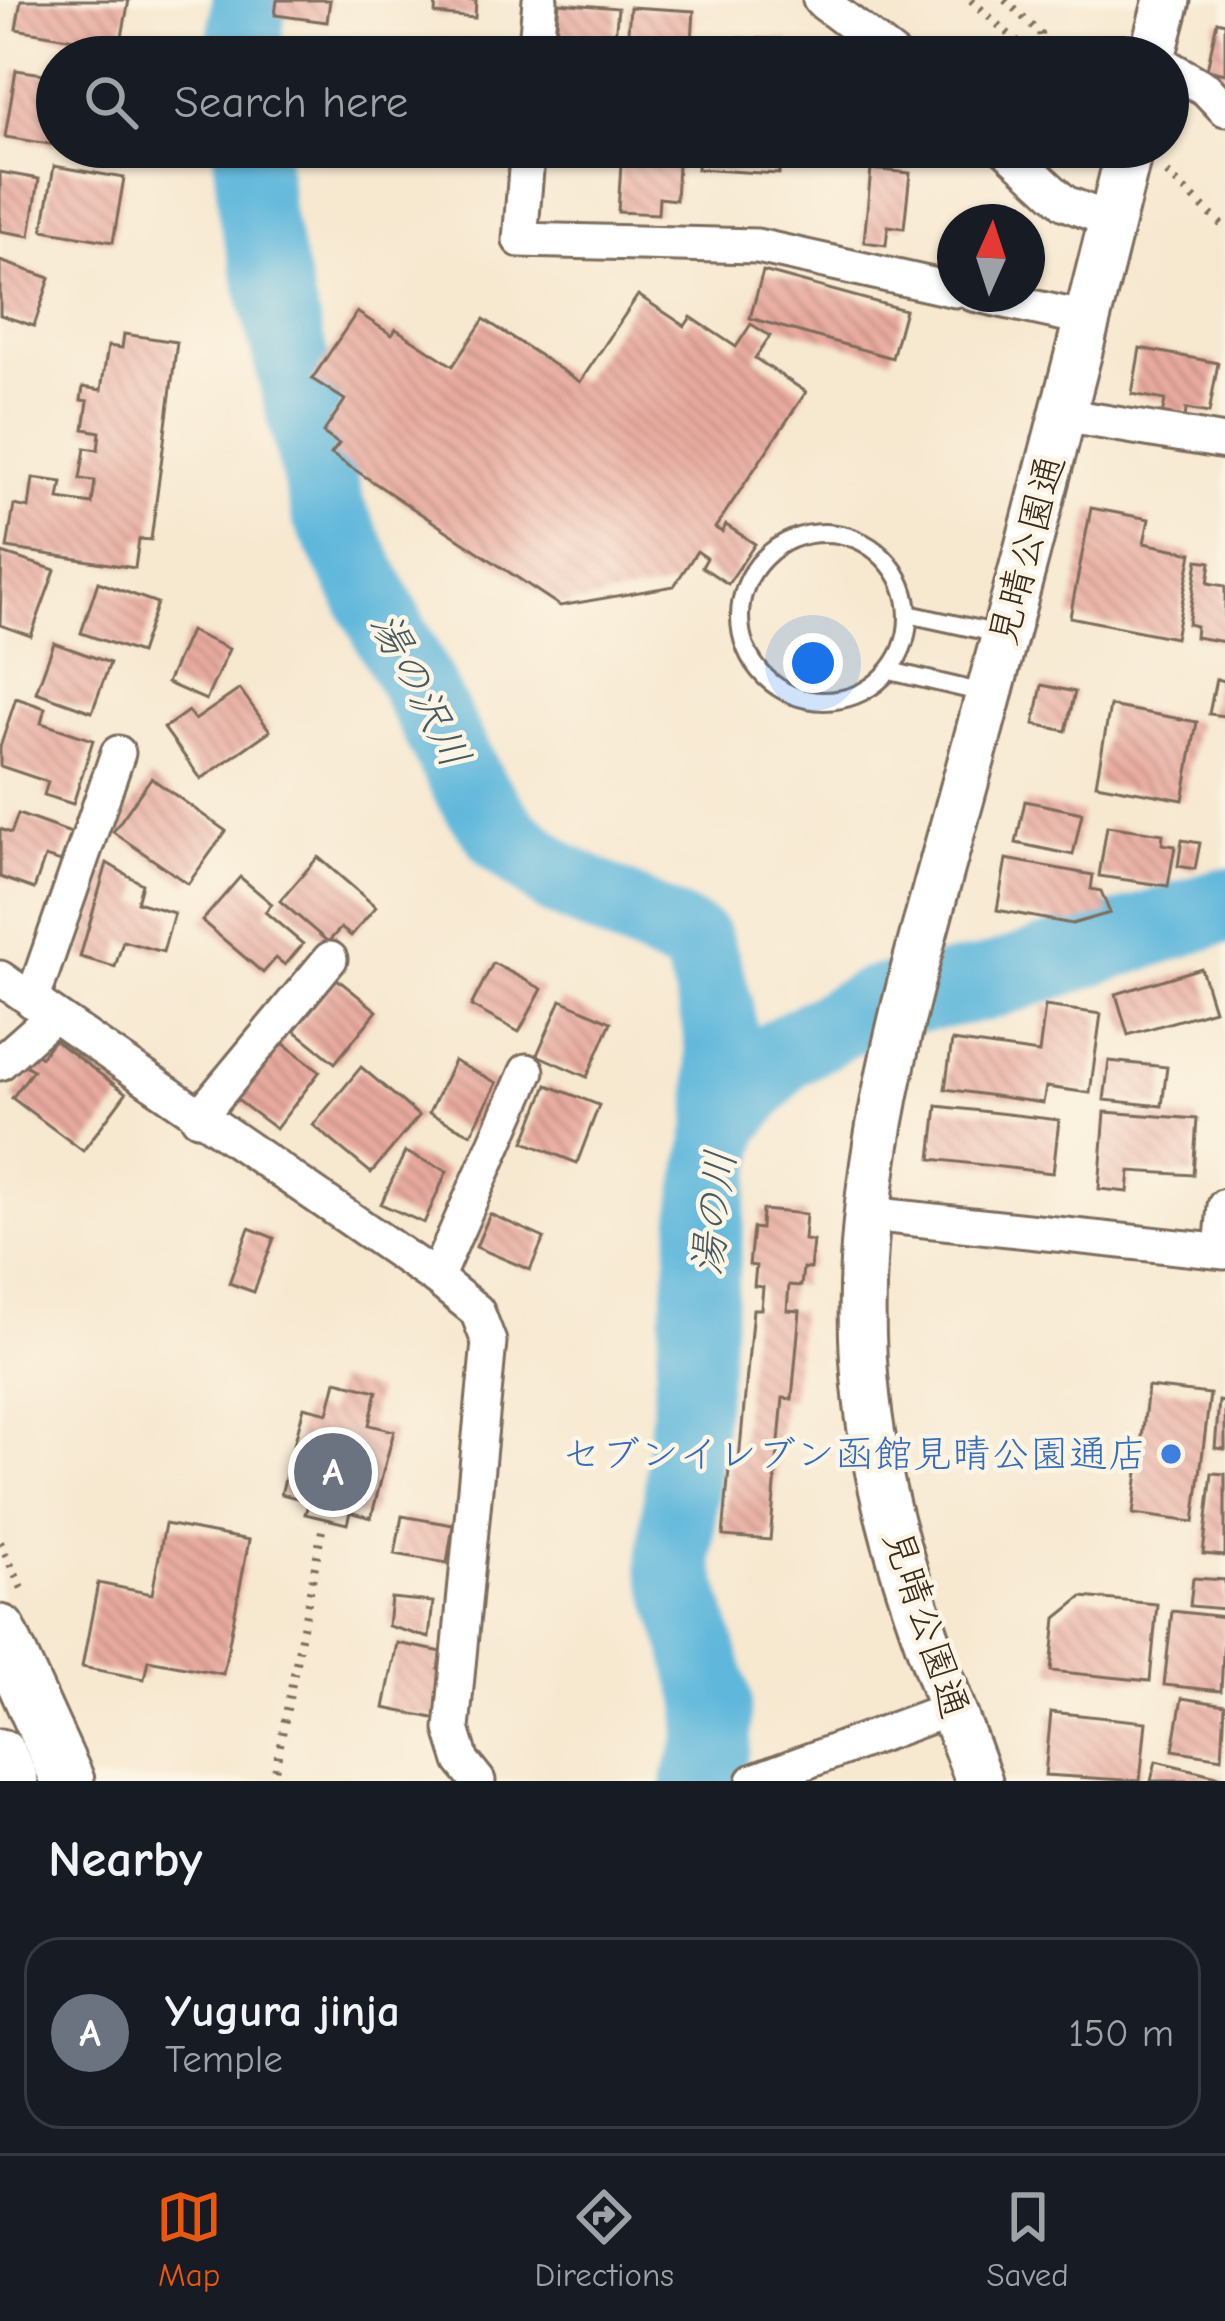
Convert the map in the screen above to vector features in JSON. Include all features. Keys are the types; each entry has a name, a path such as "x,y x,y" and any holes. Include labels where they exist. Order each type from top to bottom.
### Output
{"main road":[{"path":"0,1631 68,1781"},
{"path":"0,1755 12,1781"}],"street":[{"path":"537,36 540,0"},
{"path":"820,0 867,36"},
{"path":"1158,36 1167,0"},
{"path":"1189,79 1225,109"},
{"path":"526,168 520,240 757,246 937,286"},
{"path":"1027,168 1065,203 1112,220"},
{"name":"見晴公園通","path":"980,1781 897,1549 874,1440 861,1299 869,1214 876,1144 920,952 1112,220 1138,168"},
{"path":"1045,310 1087,319"},
{"path":"1062,415 1225,442"},
{"path":"0,1064 43,1008 118,753"},
{"path":"198,1118 330,959"},
{"path":"0,978 477,1311 489,1342 452,1729 462,1761 478,1781"},
{"path":"436,1278 527,1071"},
{"path":"869,1214 1223,1251 1225,1206"},
{"path":"754,1781 952,1708"}],"lane":[{"path":"825,533 852,538 876,550 894,570 908,614 904,648 890,671 870,689 843,700 814,702 786,693 763,676 746,652 739,624 742,596 754,569 774,549 799,536 825,533"},
{"path":"908,614 1004,635"},
{"path":"890,671 989,694"}],"path":[{"path":"971,0 1011,36"},
{"path":"1005,0 1041,36"},
{"path":"1158,168 1225,228"},
{"path":"273,1781 322,1530"}],"building":[{"path":"21,0 129,0 122,36 56,36 16,29"},
{"path":"277,0 330,0 327,22 275,15"},
{"path":"436,0 476,0 475,18 435,14"},
{"path":"559,3 618,8 615,36 556,36"},
{"path":"630,7 694,11 692,36 628,36"},
{"path":"1217,21 1225,23 1225,74 1207,70"},
{"path":"16,70 36,73 36,142 5,137"},
{"path":"54,168 124,178 113,242 43,230"},
{"path":"621,168 678,168 676,200 659,198 658,214 618,212"},
{"path":"697,168 779,168 779,174"},
{"path":"871,169 910,173 904,228 888,226 886,245 864,242"},
{"path":"0,172 39,179 30,236 0,231"},
{"path":"0,261 50,278 34,326 0,315"},
{"path":"763,271 905,310 892,358 750,318"},
{"path":"638,295 685,326 691,317 736,347 751,324 770,336 755,358 806,392 715,528 722,532 726,525 755,544 728,584 702,567 707,558 697,551 674,586 560,606 331,454 339,444 323,433 345,400 312,379 357,312 392,335 396,329 453,366 484,319 580,382"},
{"path":"124,334 177,342 151,540 139,539 135,568 7,548 14,505 29,508 33,478 62,482 59,499 92,504 95,481 80,479 85,448 98,450 100,432 84,429 88,401 81,400 83,387 101,390 108,346 122,348"},
{"path":"1140,348 1218,363 1209,413 1186,409 1185,420 1162,416 1165,400 1132,394"},
{"path":"1091,508 1149,519 1144,543 1192,553 1175,638 1070,617"},
{"path":"2,553 55,570 31,636 0,625"},
{"path":"1198,560 1211,562 1208,583 1225,586 1225,642 1195,637 1196,626 1188,624"},
{"path":"98,582 157,603 140,653 81,633"},
{"path":"190,631 229,649 206,700 167,683"},
{"path":"54,643 110,663 92,712 36,692"},
{"path":"1216,679 1225,681 1225,716 1209,714"},
{"path":"1042,685 1075,692 1066,731 1034,724"},
{"path":"240,689 270,731 201,779 164,728 188,711 195,720"},
{"path":"16,698 45,708 41,723 93,740 73,804 44,795 48,782 0,766 0,747"},
{"path":"1110,706 1197,722 1183,800 1096,784"},
{"path":"151,778 226,831 188,884 113,832"},
{"path":"1025,801 1082,813 1073,855 1016,843"},
{"path":"18,814 71,833 61,862 45,857 34,889 0,877 0,829 11,833"},
{"path":"1107,826 1163,834 1162,844 1175,846 1168,886 1099,876"},
{"path":"1182,840 1200,843 1195,869 1178,866"},
{"path":"318,857 376,907 351,936 341,928 328,942 280,901"},
{"path":"1006,859 1093,875 1091,889 1101,891 1110,913 1072,924 997,910"},
{"path":"107,863 142,884 137,902 174,913 163,952 123,941 115,967 80,957"},
{"path":"240,877 272,904 265,912 303,944 285,965 276,958 263,973 202,921"},
{"path":"493,963 542,989 519,1032 471,1006"},
{"path":"1201,968 1214,1010 1128,1035 1116,994"},
{"path":"337,979 377,1011 335,1063 294,1030"},
{"path":"561,1000 611,1022 587,1077 537,1055"},
{"path":"1045,1006 1101,1014 1090,1093 1046,1087 1043,1103 945,1089 952,1041 1039,1053"},
{"path":"54,1040 126,1093 83,1151 12,1098 33,1070 25,1065 35,1052 41,1057"},
{"path":"280,1041 320,1071 276,1129 236,1099"},
{"path":"454,1061 497,1083 471,1134 429,1113"},
{"path":"1109,1061 1167,1067 1162,1106 1104,1100"},
{"path":"361,1067 419,1116 371,1173 313,1125"},
{"path":"547,1085 599,1105 577,1163 524,1142"},
{"path":"937,1106 1059,1120 1053,1173 931,1159"},
{"path":"1105,1112 1197,1119 1193,1175 1130,1171 1128,1192 1099,1189"},
{"path":"405,1152 447,1171 424,1223 381,1204"},
{"path":"762,1210 806,1214 804,1240 813,1241 810,1269 803,1268 801,1286 789,1285 787,1310 800,1311 792,1399 783,1398 770,1540 723,1536 730,1458 739,1460 753,1309 761,1309 763,1287 754,1286 756,1266 749,1265 753,1228 761,1229"},
{"path":"490,1214 544,1238 530,1270 476,1247"},
{"path":"249,1228 274,1238 254,1292 229,1283"},
{"path":"336,1381 377,1391 369,1425 394,1431 371,1518 350,1512 347,1524 305,1514 309,1501 281,1494 304,1407 328,1413"},
{"name":"セブンイレブン函館見晴公園通店","path":"1148,1387 1210,1394 1194,1522 1133,1514"},
{"path":"1219,1401 1225,1402 1225,1449 1215,1448"},
{"path":"1212,1473 1225,1474 1225,1556 1203,1554"},
{"path":"402,1516 453,1525 447,1563 395,1554"},
{"path":"165,1524 249,1540 223,1674 148,1660 144,1679 82,1667 98,1583 152,1594"},
{"path":"1193,1578 1225,1580 1225,1609 1190,1606"},
{"path":"1082,1597 1157,1604 1150,1681 1051,1671 1056,1618"},
{"path":"391,1598 433,1602 429,1638 388,1626"},
{"path":"1172,1611 1225,1617 1221,1691 1164,1685"},
{"path":"397,1643 442,1652 438,1669 447,1671 438,1719 384,1708"},
{"path":"1182,1698 1225,1705 1222,1758 1173,1750"},
{"path":"1051,1712 1146,1722 1140,1781 1045,1775"},
{"path":"1156,1761 1225,1778 1225,1781 1151,1781"}],"waterway":[{"name":"湯の沢川","path":"245,36 249,0"},
{"name":"湯の沢川","path":"252,168 256,216 328,511 472,792 505,837 556,878 695,943 720,1031 724,1123"},
{"name":"湯の川","path":"699,1781 713,1744 714,1701 674,1564 709,1202 724,1123 782,1054 875,1003 984,984 1225,905"}],"place":[{"name":"セブンイレブン函館見晴公園通店","path":"1171,1454"},
{"name":"Yugura jinja","path":"333,1472"}]}
